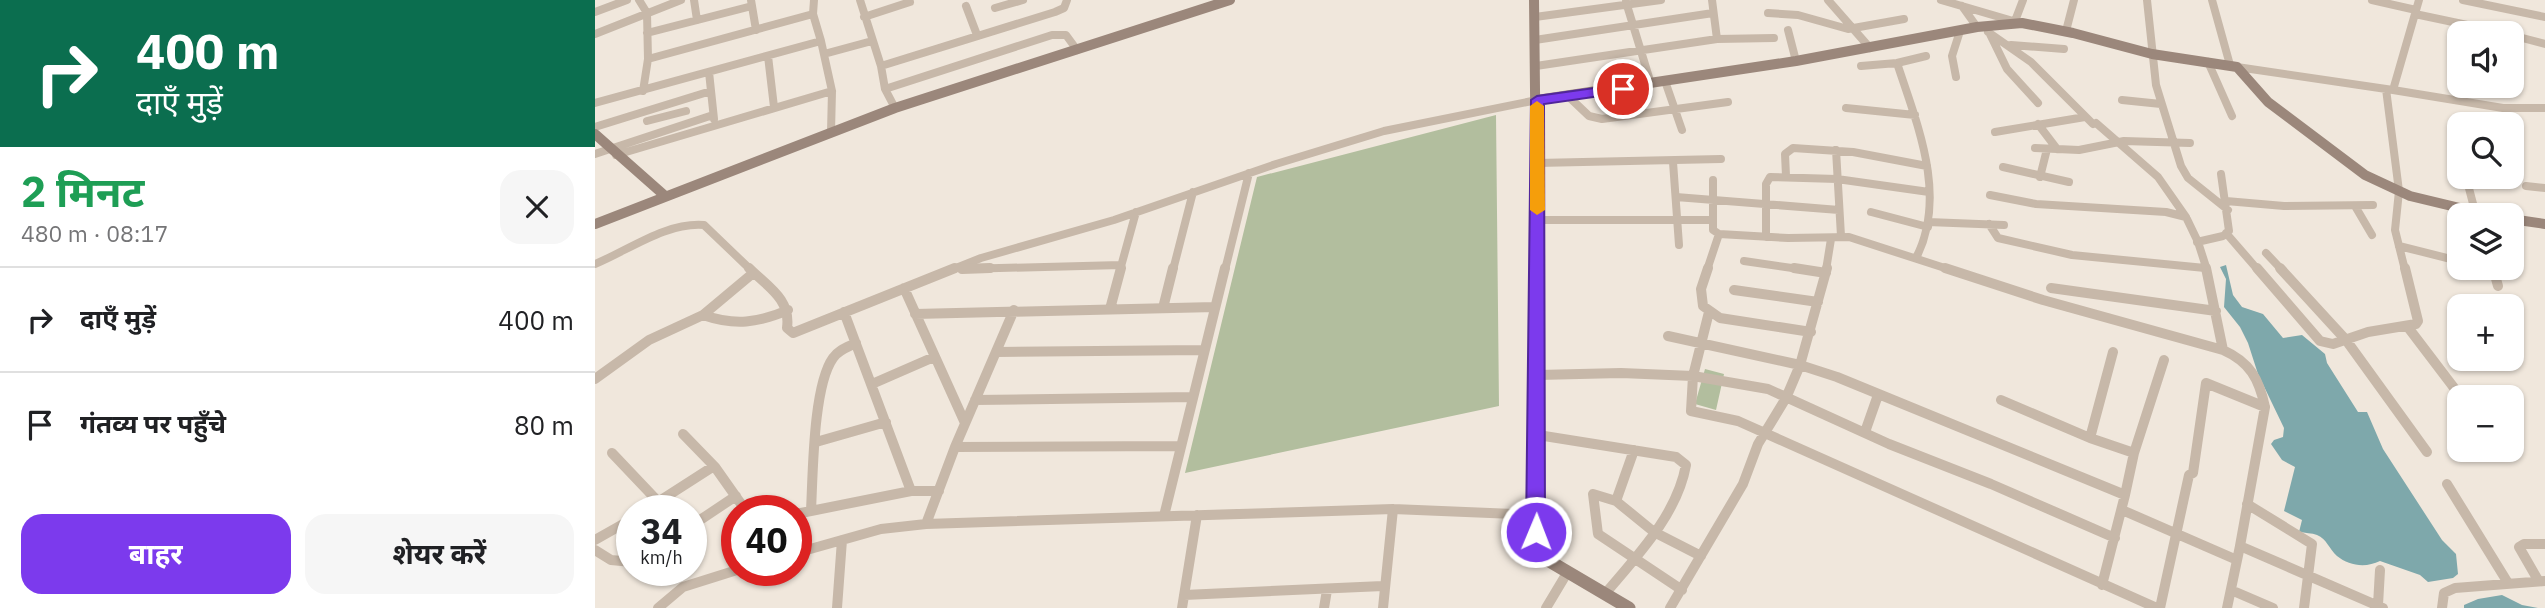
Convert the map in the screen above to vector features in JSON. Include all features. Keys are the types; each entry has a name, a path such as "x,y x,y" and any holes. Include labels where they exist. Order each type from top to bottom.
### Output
{"street":[{"path":"595,12 627,0"},
{"path":"639,0 647,13 648,59 643,91"},
{"path":"595,34 681,0"},
{"path":"694,0 697,20"},
{"path":"814,0 813,14 832,91 831,132"},
{"path":"860,0 881,66 884,89 895,108"},
{"path":"995,8 1023,0"},
{"path":"881,66 1055,12 1064,8 1067,0"},
{"path":"595,224 664,195 895,108 1230,0"},
{"path":"1534,0 1538,220 1536,549 1544,558 1629,608"},
{"path":"1535,17 1661,0"},
{"path":"1712,0 1717,39"},
{"path":"1828,0 1870,48"},
{"path":"1941,0 2152,54 2503,108 2545,108"},
{"path":"2019,22 2023,0"},
{"path":"2066,31 2074,0"},
{"path":"2147,0 2152,54 2161,104 2181,166 2189,178 2227,206 2373,205"},
{"path":"2212,0 2233,66 2269,102 2365,175 2399,191 2447,207"},
{"path":"2372,0 2454,21"},
{"path":"2226,233 2320,341 2333,344 2368,332 2407,326 2418,321 2395,230 2399,191 2390,89 2419,0"},
{"path":"2463,0 2545,17"},
{"path":"864,17 910,2"},
{"path":"647,33 752,3 756,30"},
{"path":"1626,3 1651,84"},
{"path":"1960,3 1984,28 2011,45 2085,117 2164,183 2181,204 2186,217 2203,241 2205,268 2223,350"},
{"path":"966,6 977,35"},
{"path":"1535,40 1713,13"},
{"path":"1768,13 1798,15 1853,29 1904,19"},
{"path":"648,59 813,14"},
{"path":"595,264 673,230 697,223 704,225 786,304 787,328 793,333 981,258 1136,212 1384,131 1537,100 1795,61 1960,30 2019,22"},
{"path":"1984,28 1993,49 2015,83 2038,103"},
{"path":"1788,30 1795,61"},
{"path":"1956,77 1952,56 1960,30"},
{"path":"884,89 1052,35 1066,35 1077,50"},
{"path":"1536,66 1717,39 1774,38"},
{"path":"2524,38 2545,44"},
{"path":"595,103 821,41"},
{"path":"824,54 872,41"},
{"path":"2011,45 2064,49"},
{"path":"768,56 774,107"},
{"path":"1861,66 1897,63 1926,56"},
{"path":"2208,62 2232,116"},
{"path":"1897,63 1915,115 1927,166 1927,237 1916,258"},
{"path":"709,72 714,120"},
{"path":"1665,81 1682,130"},
{"path":"595,127 711,91"},
{"path":"613,151 647,136 686,124 774,107 832,91"},
{"path":"1569,97 1589,116 1602,119 1728,102"},
{"path":"686,98 686,124"},
{"path":"2122,100 2161,104"},
{"path":"1846,108 1915,115"},
{"path":"647,121 686,110"},
{"path":"647,111 647,136"},
{"path":"1995,132 2085,117"},
{"path":"595,154 714,120"},
{"path":"2038,124 2057,149"},
{"path":"595,134 664,195"},
{"path":"2035,148 2078,150 2114,142 2190,143"},
{"path":"1786,176 1785,154 1790,149 1836,150 1927,166"},
{"path":"2040,177 2047,149"},
{"path":"1836,150 1841,236"},
{"path":"1537,163 1721,159"},
{"path":"1673,162 1679,245"},
{"path":"2003,167 2069,182"},
{"path":"1164,516 1249,173"},
{"path":"2203,241 2226,233 2230,226 2221,174"},
{"path":"1766,237 1767,178 1786,176 1837,179 1929,192"},
{"path":"1713,180 1713,230 1719,234 1831,239 1841,236 2043,300 2223,350 2244,360 2257,375 2265,407 2227,608"},
{"path":"2526,186 2545,188"},
{"path":"1163,308 1193,192"},
{"path":"1990,195 2036,204 2166,212 2186,217"},
{"path":"1676,197 1839,210"},
{"path":"2355,206 2372,235"},
{"path":"1110,309 1136,212"},
{"path":"1871,212 1928,224 2004,225"},
{"path":"1538,220 1712,220"},
{"path":"2524,221 2545,224"},
{"path":"1989,223 1998,238 2072,255 2205,268"},
{"path":"1719,234 1701,289 1703,306 1720,318 1811,332"},
{"path":"1670,608 1743,484 1758,443 1786,398 1811,332 1826,273 1831,239"},
{"path":"2399,246 2447,258"},
{"path":"2266,253 2346,340 2427,453"},
{"path":"1744,261 1826,273"},
{"path":"955,269 1121,265"},
{"path":"595,379 649,340 703,315 752,274"},
{"path":"2496,280 2498,286"},
{"path":"904,288 965,423"},
{"path":"2050,288 2216,311"},
{"path":"1734,290 1818,302"},
{"path":"915,314 1215,307"},
{"path":"703,315 736,325 749,324 788,310"},
{"path":"926,524 955,447 1014,310"},
{"path":"844,312 911,491"},
{"path":"1709,312 1693,376 1691,411 1738,421 2102,585 2159,608 2189,475 2193,473 2197,458 2206,383 2265,407"},
{"path":"2407,326 2452,385"},
{"path":"1668,336 1800,365 2125,495"},
{"path":"812,496 816,442 828,367 838,353 856,343"},
{"path":"997,352 1204,350"},
{"path":"2090,438 2113,352"},
{"path":"872,384 934,357"},
{"path":"2102,585 2134,453 2164,360"},
{"path":"1538,375 1622,373 1693,376 1760,387 2115,538"},
{"path":"1865,432 1878,395"},
{"path":"975,400 1193,397"},
{"path":"2001,400 2090,438 2134,453"},
{"path":"816,442 886,422"},
{"path":"683,434 714,466 735,495"},
{"path":"1538,435 1676,457 1686,465 1683,485 1654,532 1605,594"},
{"path":"955,447 1181,446"},
{"path":"1616,501 1634,450"},
{"path":"612,453 653,495"},
{"path":"668,495 714,466"},
{"path":"2447,484 2508,583"},
{"path":"812,510 911,491 939,491"},
{"path":"1682,590 1598,534 1593,494 1616,501 1654,532 1701,556"},
{"path":"2247,504 2312,544 2304,608"},
{"path":"812,548 881,529 926,524 1393,509 1536,515"},
{"path":"1383,608 1383,586 1393,509"},
{"path":"2122,510 2237,560"},
{"path":"1182,608 1197,515"},
{"path":"595,540 616,528"},
{"path":"837,608 842,540"},
{"path":"2442,608 2444,593 2455,588 2541,581 2519,547 2524,544 2545,544"},
{"path":"2240,546 2374,606 2380,570"},
{"path":"595,550 616,560"},
{"path":"1546,608 1567,572"},
{"path":"658,608 683,587 721,574"},
{"path":"1184,595 1383,586"},
{"path":"1324,608 1327,590"},
{"path":"2231,590 2273,608"}],"green space":[{"path":"1496,115 1499,406 1185,473 1257,177"},
{"path":"1705,369 1724,374 1716,410 1695,404"}],"water":[{"path":"2226,265 2233,295 2242,307 2263,314 2283,338 2302,335 2325,354 2327,363 2358,412 2367,412 2383,449 2442,540 2456,554 2458,574 2453,578 2428,582 2420,575 2380,561 2369,565 2352,564 2337,556 2320,537 2299,532 2302,520 2284,511 2295,467 2282,460 2271,444 2283,437 2284,428 2258,374 2248,343 2240,327 2224,307 2226,279 2220,267"},
{"path":"2502,595 2522,605 2538,608 2464,608 2464,605 2478,599"}],"slow traffic":[{"path":"1537,106 1537,210"}],"route":[{"path":"1536,532 1537,100 1623,89"}]}
